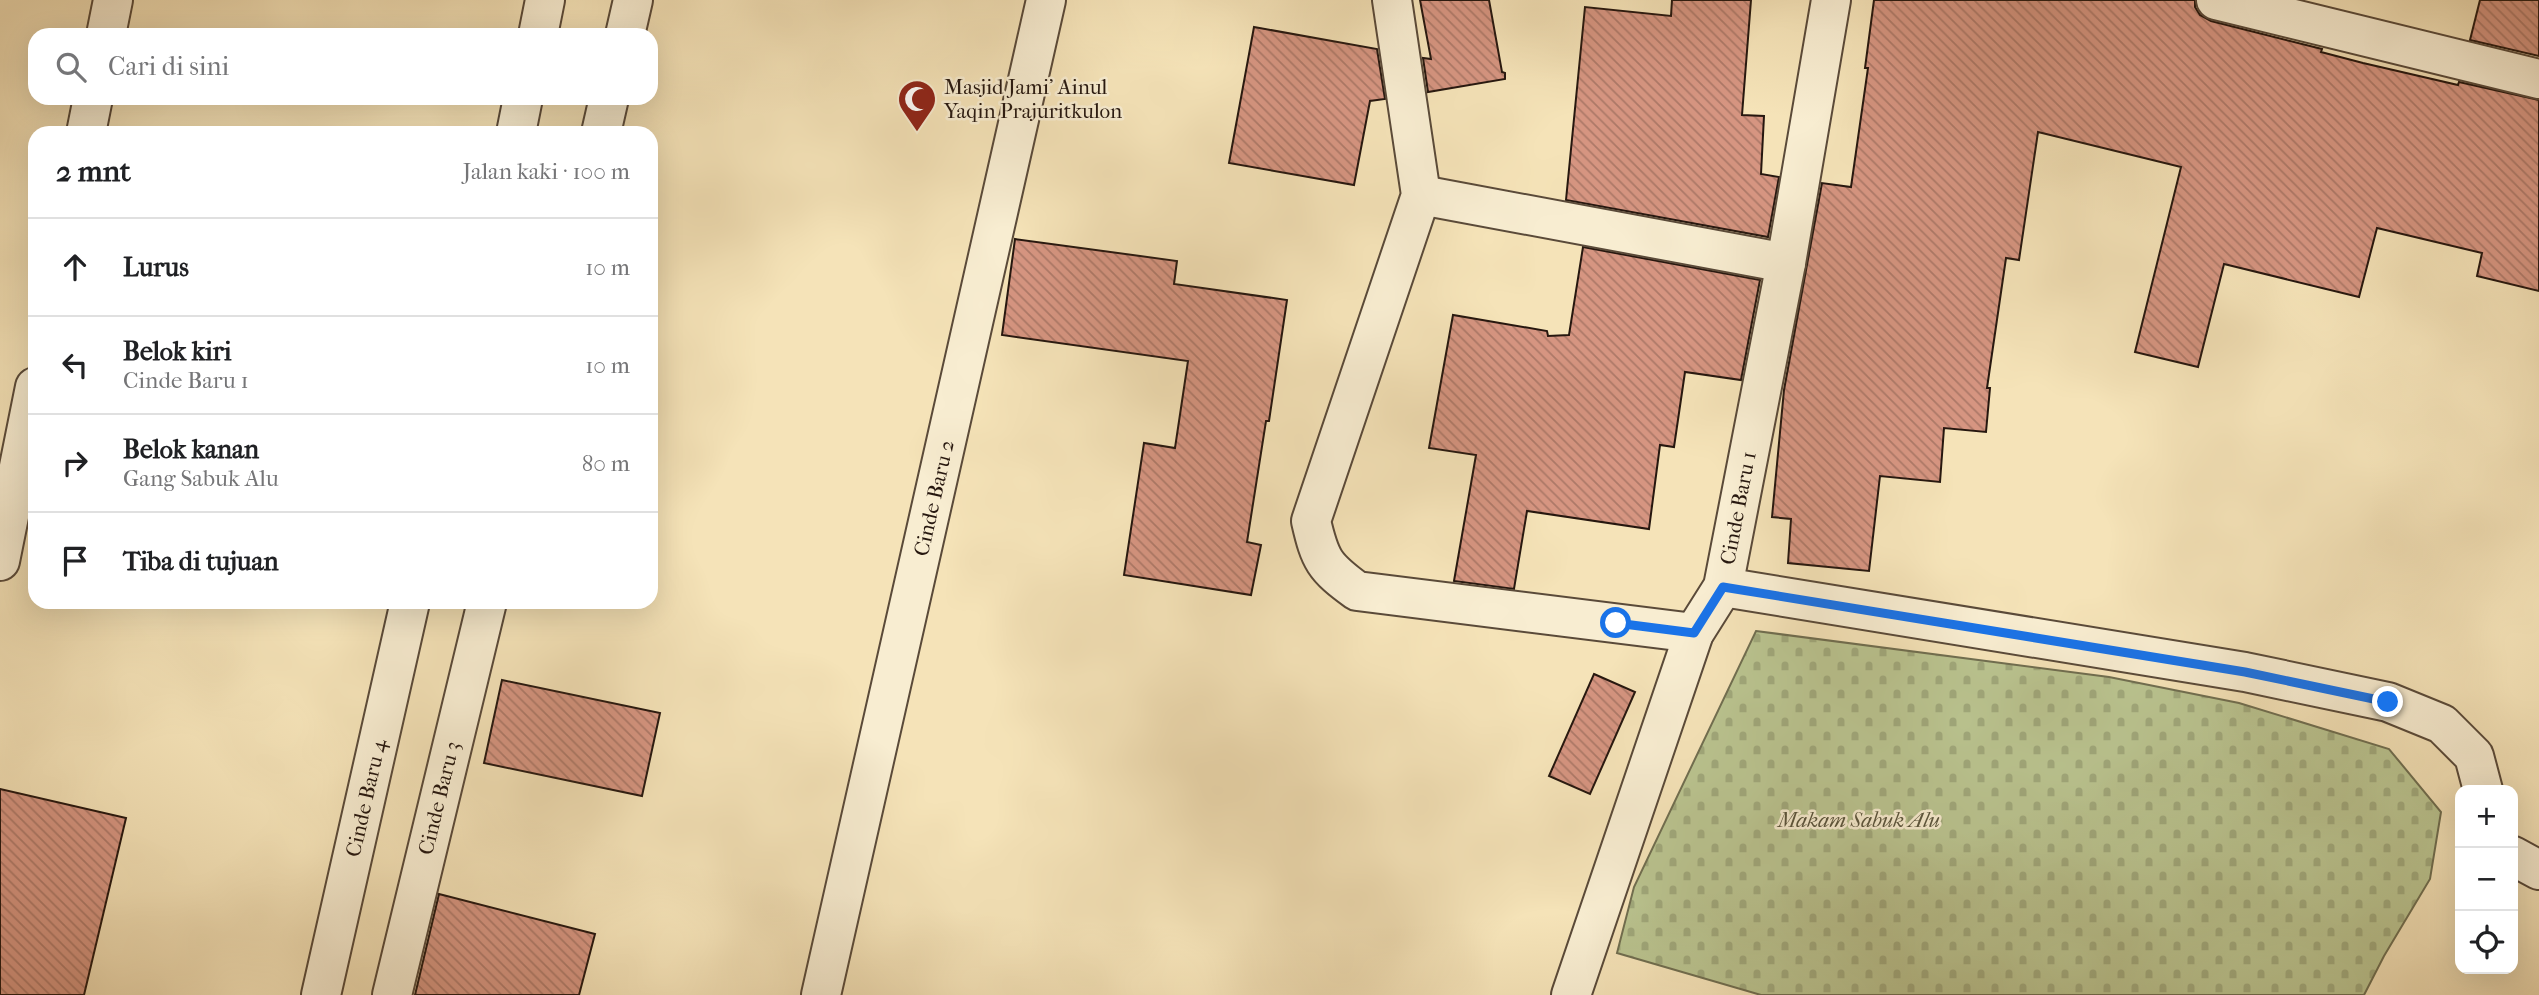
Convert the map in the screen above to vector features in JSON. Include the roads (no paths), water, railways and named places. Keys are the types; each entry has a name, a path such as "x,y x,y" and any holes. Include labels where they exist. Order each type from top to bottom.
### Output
{"street":[{"path":"107,28 113,0"},
{"path":"539,28 545,0"},
{"path":"627,28 633,0"},
{"name":"Cinde Baru 2","path":"821,995 1046,0"},
{"path":"1392,0 1421,195 1311,521 1318,552 1332,573 1357,591 1694,633"},
{"name":"Cinde Baru 1","path":"1571,995 1694,633 1723,587 1786,263 1831,0"},
{"path":"2216,0 2539,79"},
{"path":"87,126 92,105"},
{"path":"517,126 522,105"},
{"path":"603,126 607,105"},
{"path":"1421,195 1786,263"},
{"path":"0,561 28,422"},
{"path":"1723,587 2245,672 2388,702 2442,724 2474,756 2482,785"},
{"name":"Cinde Baru 4","path":"321,995 408,609"},
{"name":"Cinde Baru 3","path":"392,995 485,609"},
{"path":"2518,859 2539,870"}],"place":[{"name":"Masjid Jami' Ainul Yaqin Prajuritkulon","path":"917,133"}],"park label":[{"name":"Makam Sabuk Alu","path":"1859,820"}]}
